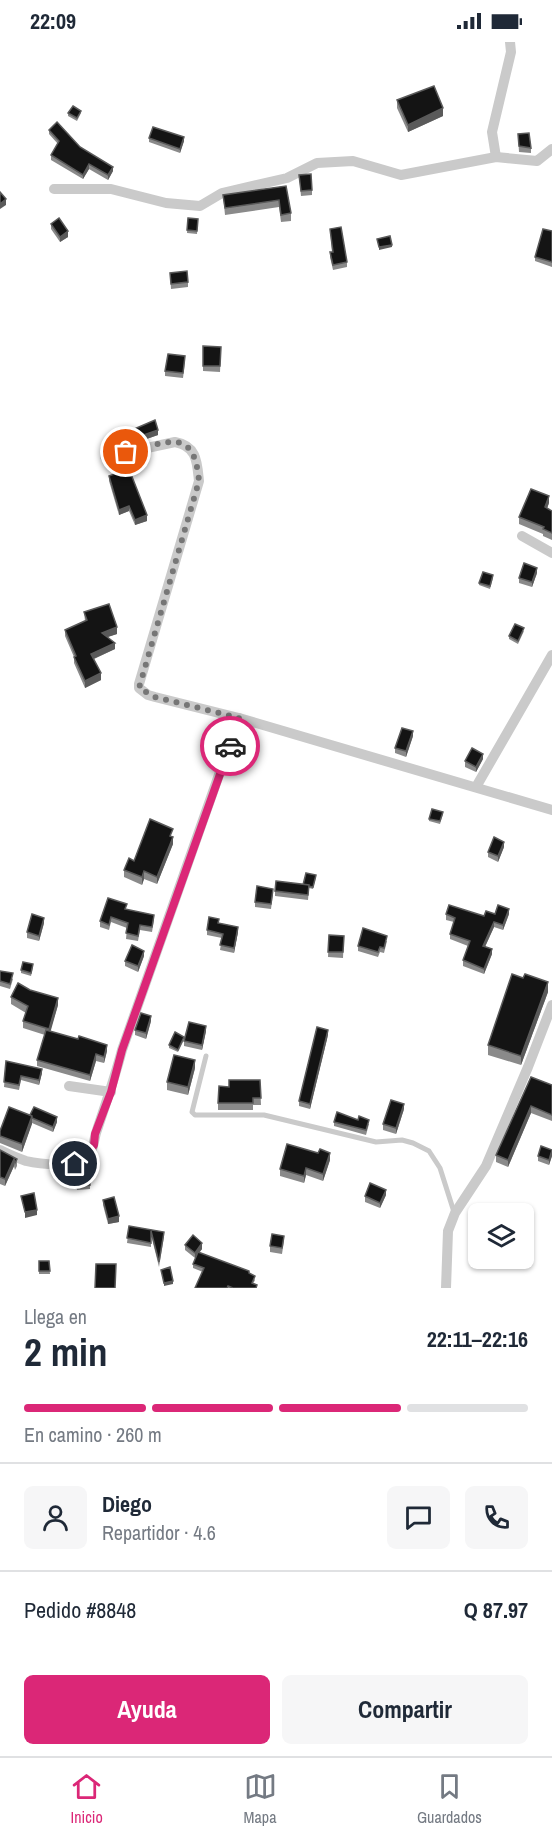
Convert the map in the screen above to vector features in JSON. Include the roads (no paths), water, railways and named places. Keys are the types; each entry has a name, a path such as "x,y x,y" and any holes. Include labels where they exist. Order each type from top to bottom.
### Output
{"street":[{"path":"496,157 492,132 512,52 510,42"},
{"path":"54,189 111,189 166,203 200,206 222,193 286,178 317,163 352,161 401,175 496,157 537,160 552,149"},
{"path":"105,457 175,442 185,444 196,459 199,481 139,688 155,697 239,718 552,810"},
{"path":"522,536 552,553"},
{"path":"476,787 552,655"},
{"path":"0,1150 26,1161 75,1164 84,1160 94,1145 95,1134 111,1092 122,1050 239,718"},
{"path":"446,1288 448,1231 455,1214 486,1166 552,1005"},
{"path":"69,1086 111,1092"}],"lane":[{"path":"206,1056 192,1112 195,1115 264,1114 376,1142 402,1140 413,1143 429,1151 440,1168 455,1214"}]}
